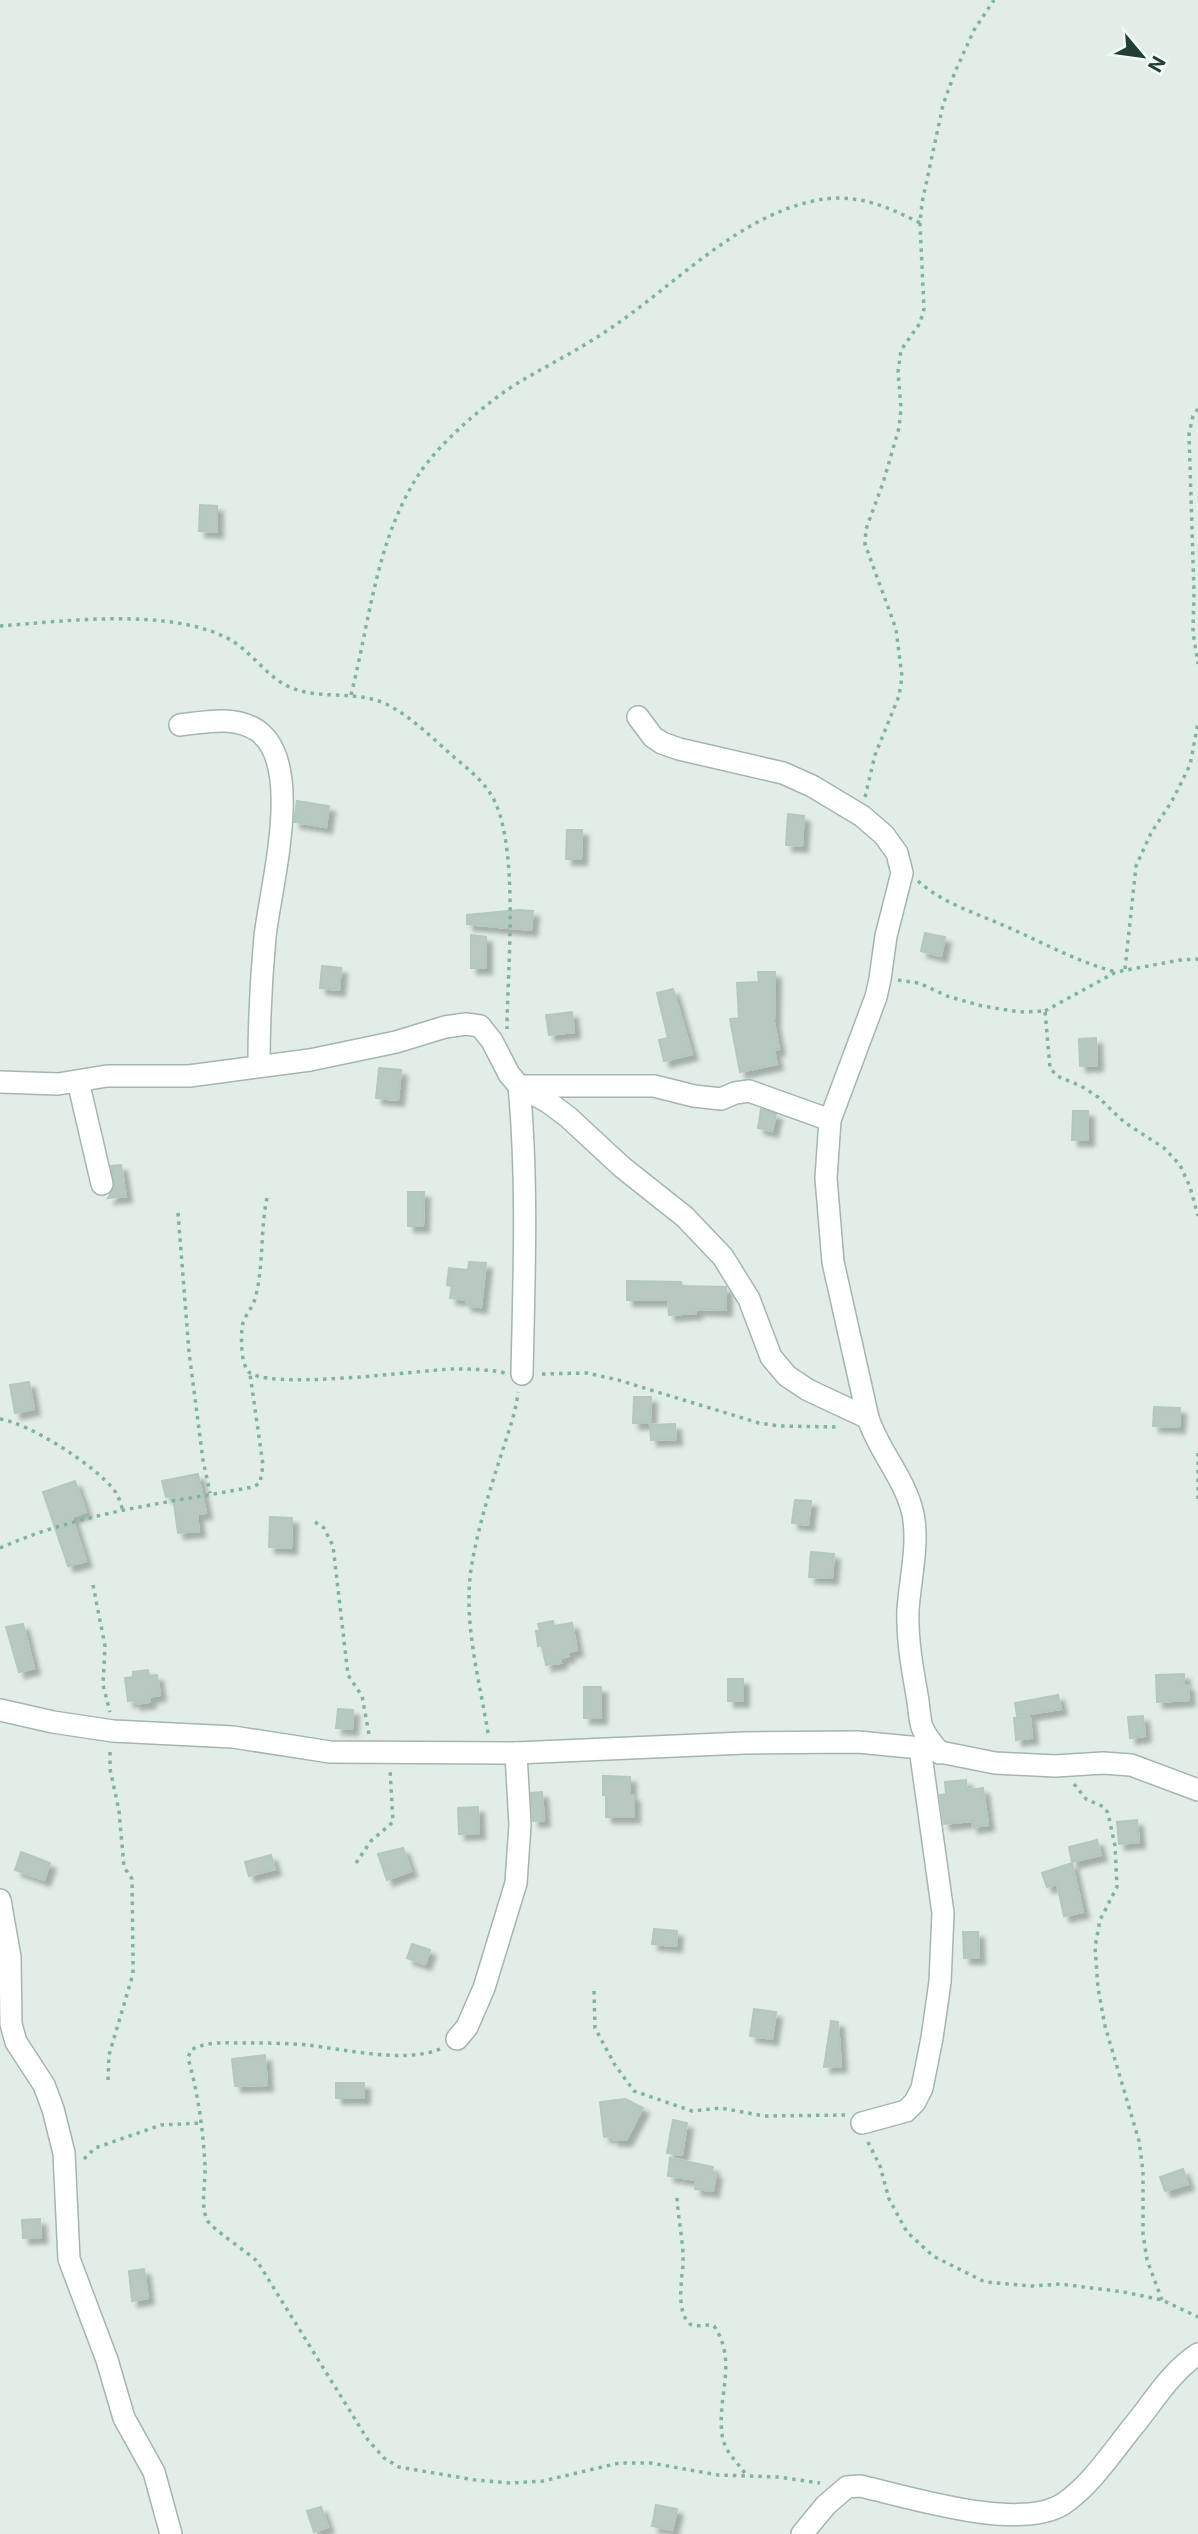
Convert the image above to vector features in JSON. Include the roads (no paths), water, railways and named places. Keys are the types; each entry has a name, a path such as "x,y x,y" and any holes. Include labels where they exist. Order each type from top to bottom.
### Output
{"street":[{"path":"638,717 653,737 662,743 783,773 822,792 862,816 884,835 897,853 902,873 886,936 876,997 830,1120 826,1178 833,1262 868,1418 880,1446 902,1480 914,1518 908,1612 909,1652 922,1725 929,1741 943,1913 940,1982 922,2088 915,2102 906,2111 863,2123"},
{"path":"180,725 227,721 244,724 260,733 269,744 278,765 282,804 281,829 267,916 261,982 260,1065"},
{"path":"0,1082 58,1084 107,1076 189,1076 310,1060 396,1042 445,1027 466,1024 480,1027 492,1041 509,1074 519,1086 568,1117 622,1167 664,1199 723,1257 749,1299 771,1357 788,1376 808,1390 868,1418"},
{"path":"78,1081 102,1184"},
{"path":"519,1086 654,1086 721,1100 735,1093 749,1091 830,1120"},
{"path":"516,1374 524,1184 519,1086"},
{"path":"0,1710 53,1722 113,1731 233,1737 330,1752 516,1753 744,1743 859,1742 995,1763 1055,1766 1102,1763 1131,1765 1198,1790"},
{"path":"457,2039 467,2027 484,1988 516,1882 520,1825 516,1753"},
{"path":"0,1900 9,1956 11,2024 16,2042 44,2085 64,2153 69,2259 107,2360 124,2417 153,2472 171,2534"},
{"path":"802,2534 847,2487 860,2486 956,2507 1003,2514 1033,2514 1054,2509 1079,2490 1169,2379 1198,2354"}]}
